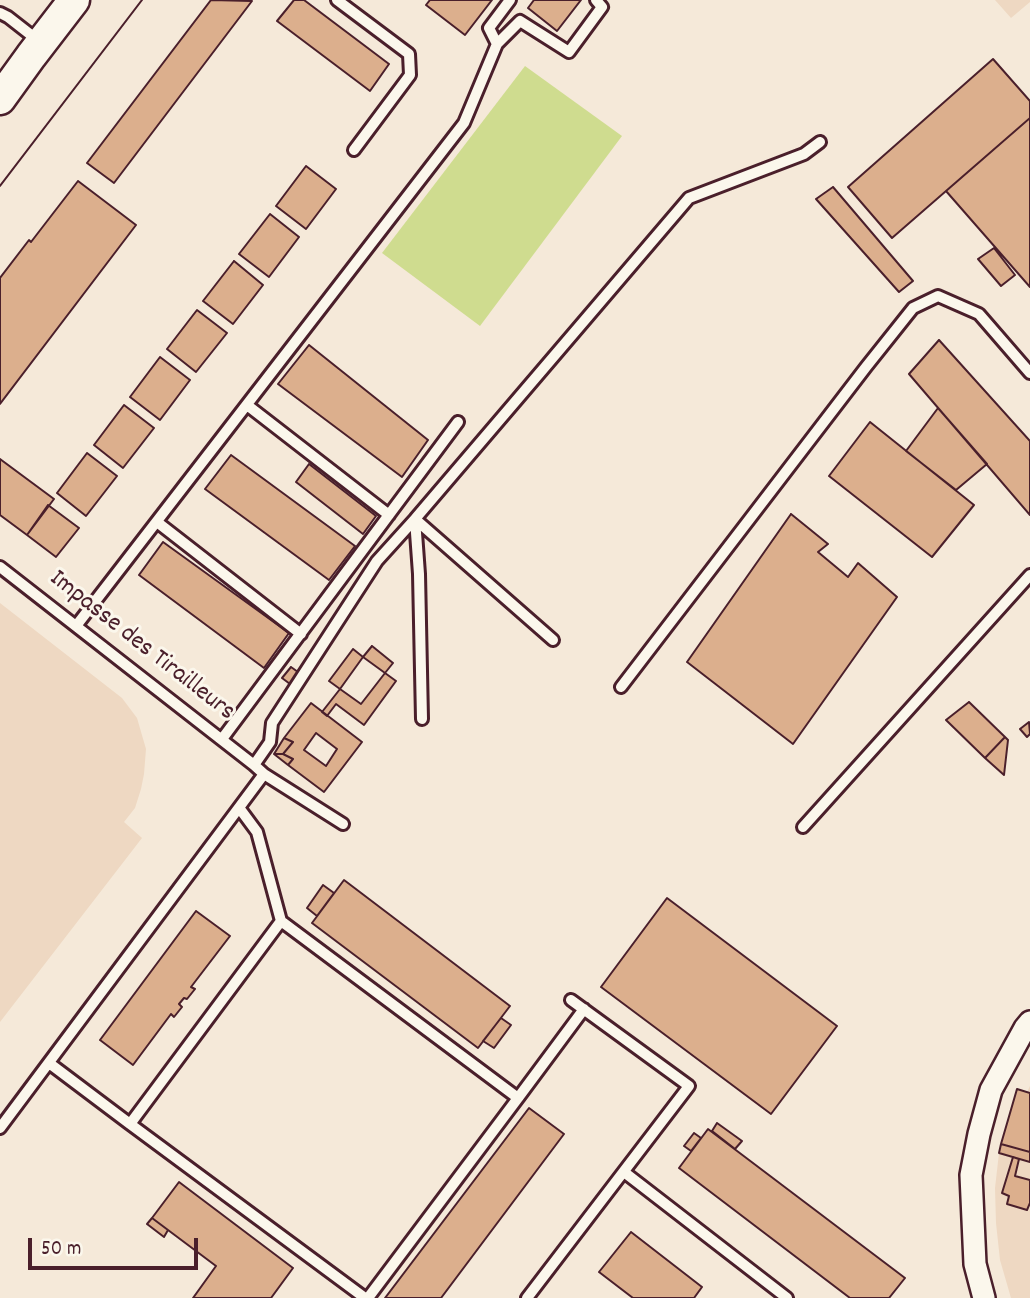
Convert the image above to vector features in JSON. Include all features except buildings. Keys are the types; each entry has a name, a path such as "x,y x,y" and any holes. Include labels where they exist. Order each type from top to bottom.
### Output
{"main road":[{"path":"0,99 74,0"}],"street":[{"path":"984,1298 975,1264 971,1175 991,1090 1028,1028"}],"lane":[{"path":"337,0 409,54 410,75 354,150"},
{"path":"497,44 489,28 510,0"},
{"path":"76,626 464,123 497,44 520,21 569,52 602,7 596,0"},
{"path":"0,13 41,43"},
{"path":"254,765 270,742 272,723 377,561 689,198 804,154 820,142"},
{"path":"621,687 914,308 938,296 979,314 1030,373"},
{"path":"247,405 389,515"},
{"path":"222,739 458,422"},
{"path":"415,519 553,640"},
{"path":"415,519 419,573 422,719"},
{"path":"157,522 300,634"},
{"name":"Impasse des Tirailleurs","path":"0,567 264,774 343,824"},
{"path":"803,827 1030,575"},
{"path":"0,1128 264,774"},
{"path":"240,809 257,832 281,922 518,1098"},
{"path":"130,1124 281,922"},
{"path":"527,1298 689,1086 571,1000"},
{"path":"48,1063 366,1298 584,1009"},
{"path":"624,1172 788,1298"}],"shaded area":[{"path":"995,0 1030,0 1030,2 1011,18"},
{"path":"0,603 122,698 137,718 146,749 141,789 135,808 124,822 142,838 0,1022"},
{"path":"1030,1086 1030,1298 1011,1298 1000,1260 995,1188 999,1153 1017,1089 1027,1092"}],"green space":[{"path":"525,66 622,136 480,326 382,253"}],"tram line":[{"path":"0,186 142,0"}]}
